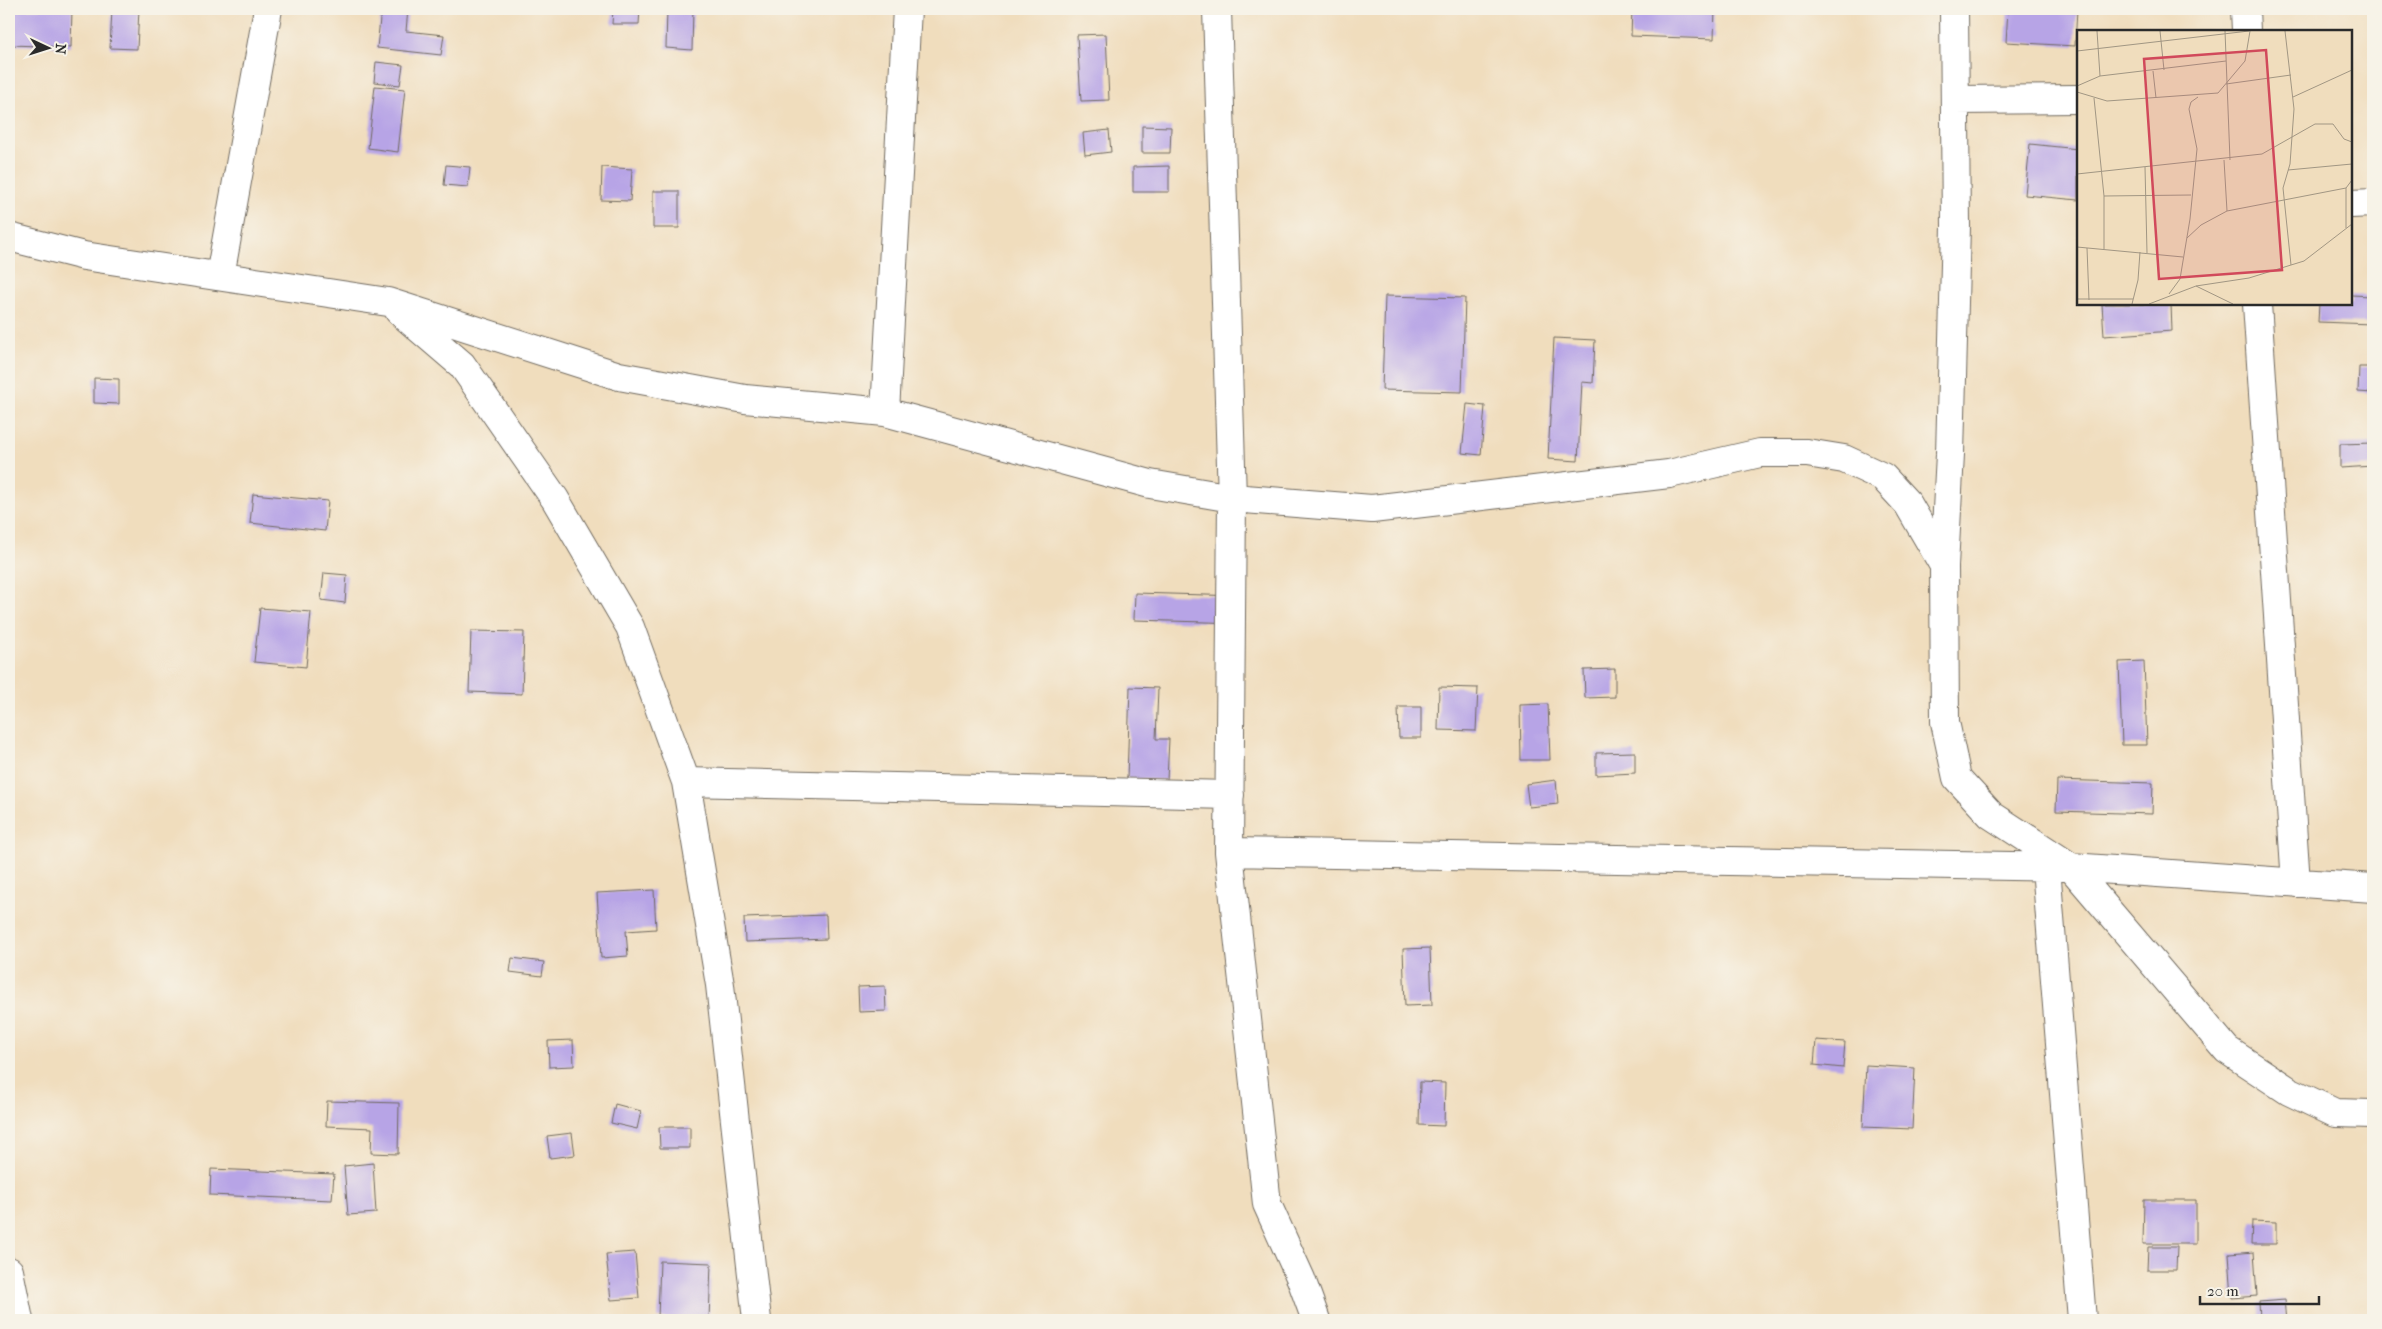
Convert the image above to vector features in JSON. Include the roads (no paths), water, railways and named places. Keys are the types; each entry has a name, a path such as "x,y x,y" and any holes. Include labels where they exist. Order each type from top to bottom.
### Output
{"street":[{"path":"220,276 268,9"},
{"path":"884,412 907,9"},
{"path":"1217,9 1232,498 1229,852 1267,1204 1301,1279 1316,1320"},
{"path":"1954,9 1956,226 1950,454 1944,566 1944,722 1957,778 1991,816 2059,867 2227,1050 2289,1090 2335,1113 2373,1114"},
{"path":"2245,9 2246,30"},
{"path":"1956,100 2077,99"},
{"path":"2352,204 2373,203"},
{"path":"9,237 84,256 388,302 619,376 745,400 884,412 1150,484 1232,498 1372,509 1669,474 1760,453 1807,453 1844,459 1883,477 1908,504 1944,566"},
{"path":"388,302 462,365 555,499 630,627 686,782 720,985 757,1320"},
{"path":"2257,305 2296,883"},
{"path":"686,782 1230,795"},
{"path":"1229,852 2059,867 2373,888"},
{"path":"2059,867 2082,1320"},
{"path":"9,1271 19,1320"}]}
